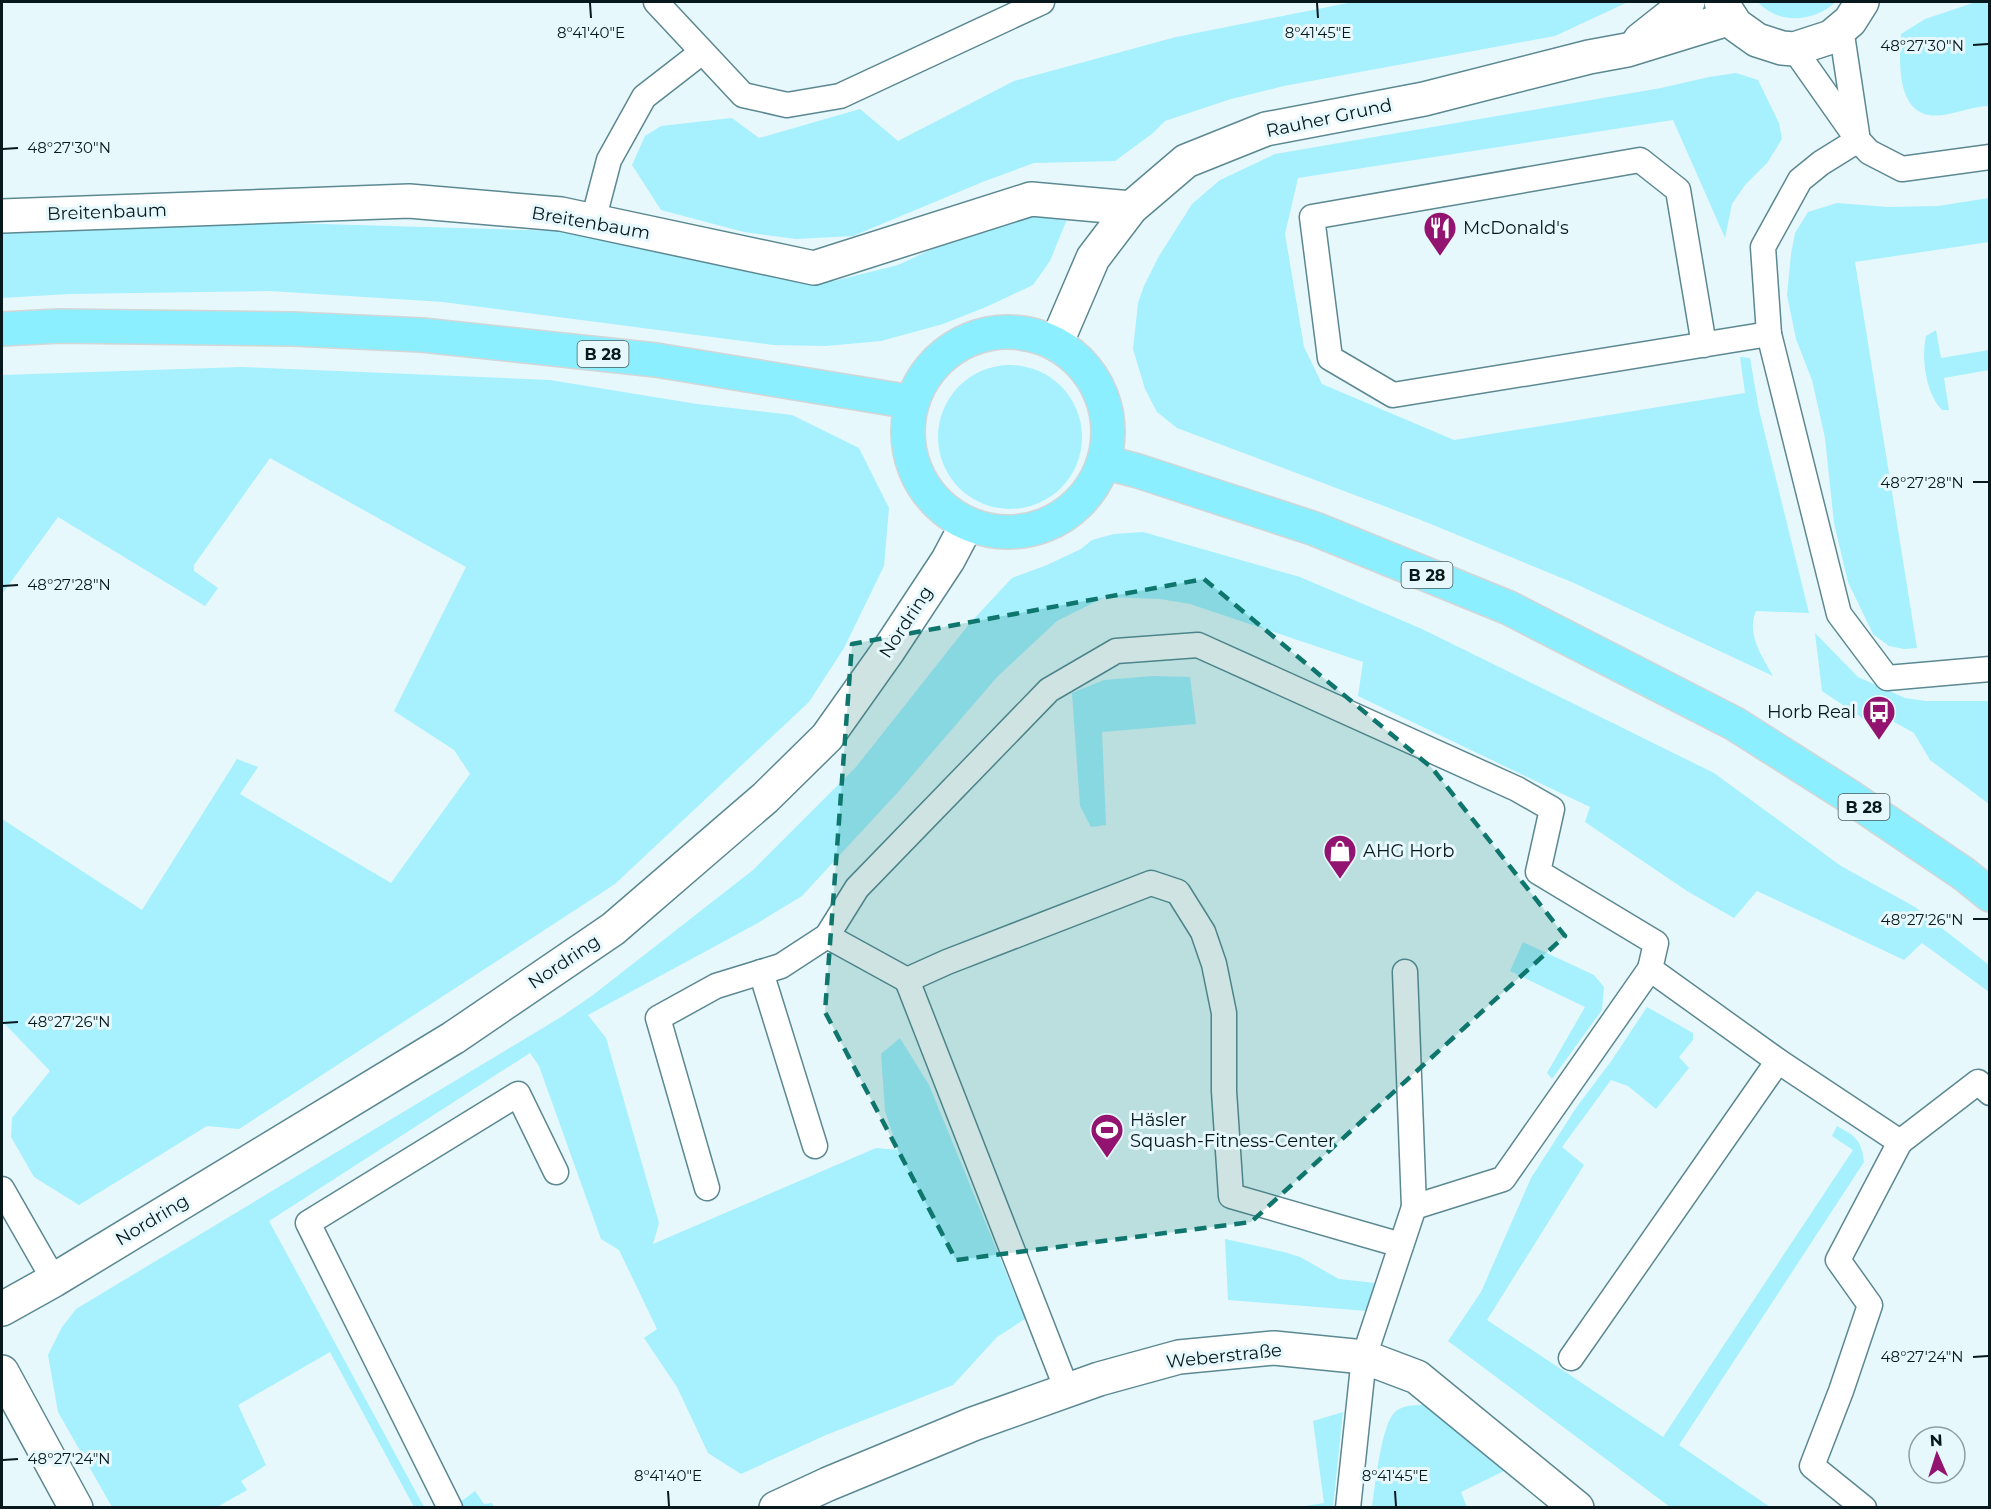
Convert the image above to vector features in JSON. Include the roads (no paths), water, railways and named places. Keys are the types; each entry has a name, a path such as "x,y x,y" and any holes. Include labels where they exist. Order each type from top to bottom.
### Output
{"main road":[{"name":"B 28","path":"2,329 83,326 293,329 422,334 656,360 911,402"},
{"path":"1018,332 1056,344 1086,369 1105,403 1108,423 1104,462 1085,497 1054,522 1017,532 967,524 943,509 918,479 907,441 907,422 911,402 919,384 944,354 979,335 1018,332"},
{"name":"B 28","path":"1104,462 1316,529 1509,608 1735,724 1866,808 1964,874 1989,895"}],"street":[{"name":"Rauher Grund","path":"1627,50 1688,2"},
{"path":"1726,10 1736,25 1757,40 1782,48 1794,49 1831,37 1850,21 1862,2"},
{"name":"Rauher Grund","path":"1056,344 1093,258 1131,208 1186,161 1266,129 1424,99 1589,57 1627,50 1726,10"},
{"name":"Breitenbaum","path":"2,216 409,201 561,214 814,268 1031,199 1131,208"},
{"name":"Nordring","path":"2,1309 54,1280 453,1038 613,929 765,798 827,737 948,560 967,524"},
{"name":"Weberstraße","path":"776,1508 973,1424 1066,1390 1179,1357 1274,1348 1364,1357 1417,1377 1577,1508"},
{"path":"2,1372 76,1508"}],"lane":[{"path":"656,2 743,95 787,105 840,96 1042,2"},
{"path":"1841,28 1858,140"},
{"path":"1794,49 1858,140 1869,152 1902,169 1989,158"},
{"path":"593,221 609,160 644,97 702,52"},
{"path":"1858,140 1821,163 1800,180 1763,247 1769,334 1839,614 1887,678 1989,669"},
{"path":"1704,345 1678,190 1640,160 1312,217 1330,358 1393,394 1704,345 1769,334"},
{"path":"707,1188 658,1018 716,986 781,966 827,936 857,888 1049,690 1116,651 1198,645 1517,789 1552,810 1538,872 1656,943 1650,969 1503,1179 1414,1207"},
{"path":"907,980 947,962 1151,883 1178,892 1203,932 1214,964 1224,1013 1224,1091 1231,1196 1401,1245"},
{"path":"827,936 907,980 1066,1390"},
{"path":"1650,969 1778,1061 1900,1142"},
{"path":"762,972 814,1146"},
{"path":"1348,1508 1364,1357 1414,1207 1405,972"},
{"path":"1571,1358 1778,1061"},
{"path":"1864,1508 1812,1466 1870,1305 1838,1260 1900,1142 1978,1082 1989,1093"},
{"path":"450,1508 308,1223 518,1094 556,1172"},
{"path":"2,1189 54,1280"}],"place":[{"name":"McDonald's","path":"1440,257"},
{"name":"Horb Real","path":"1879,741"},
{"name":"AHG Horb","path":"1340,880"},
{"name":"Häsler Squash-Fitness-Center","path":"1107,1159"}]}
